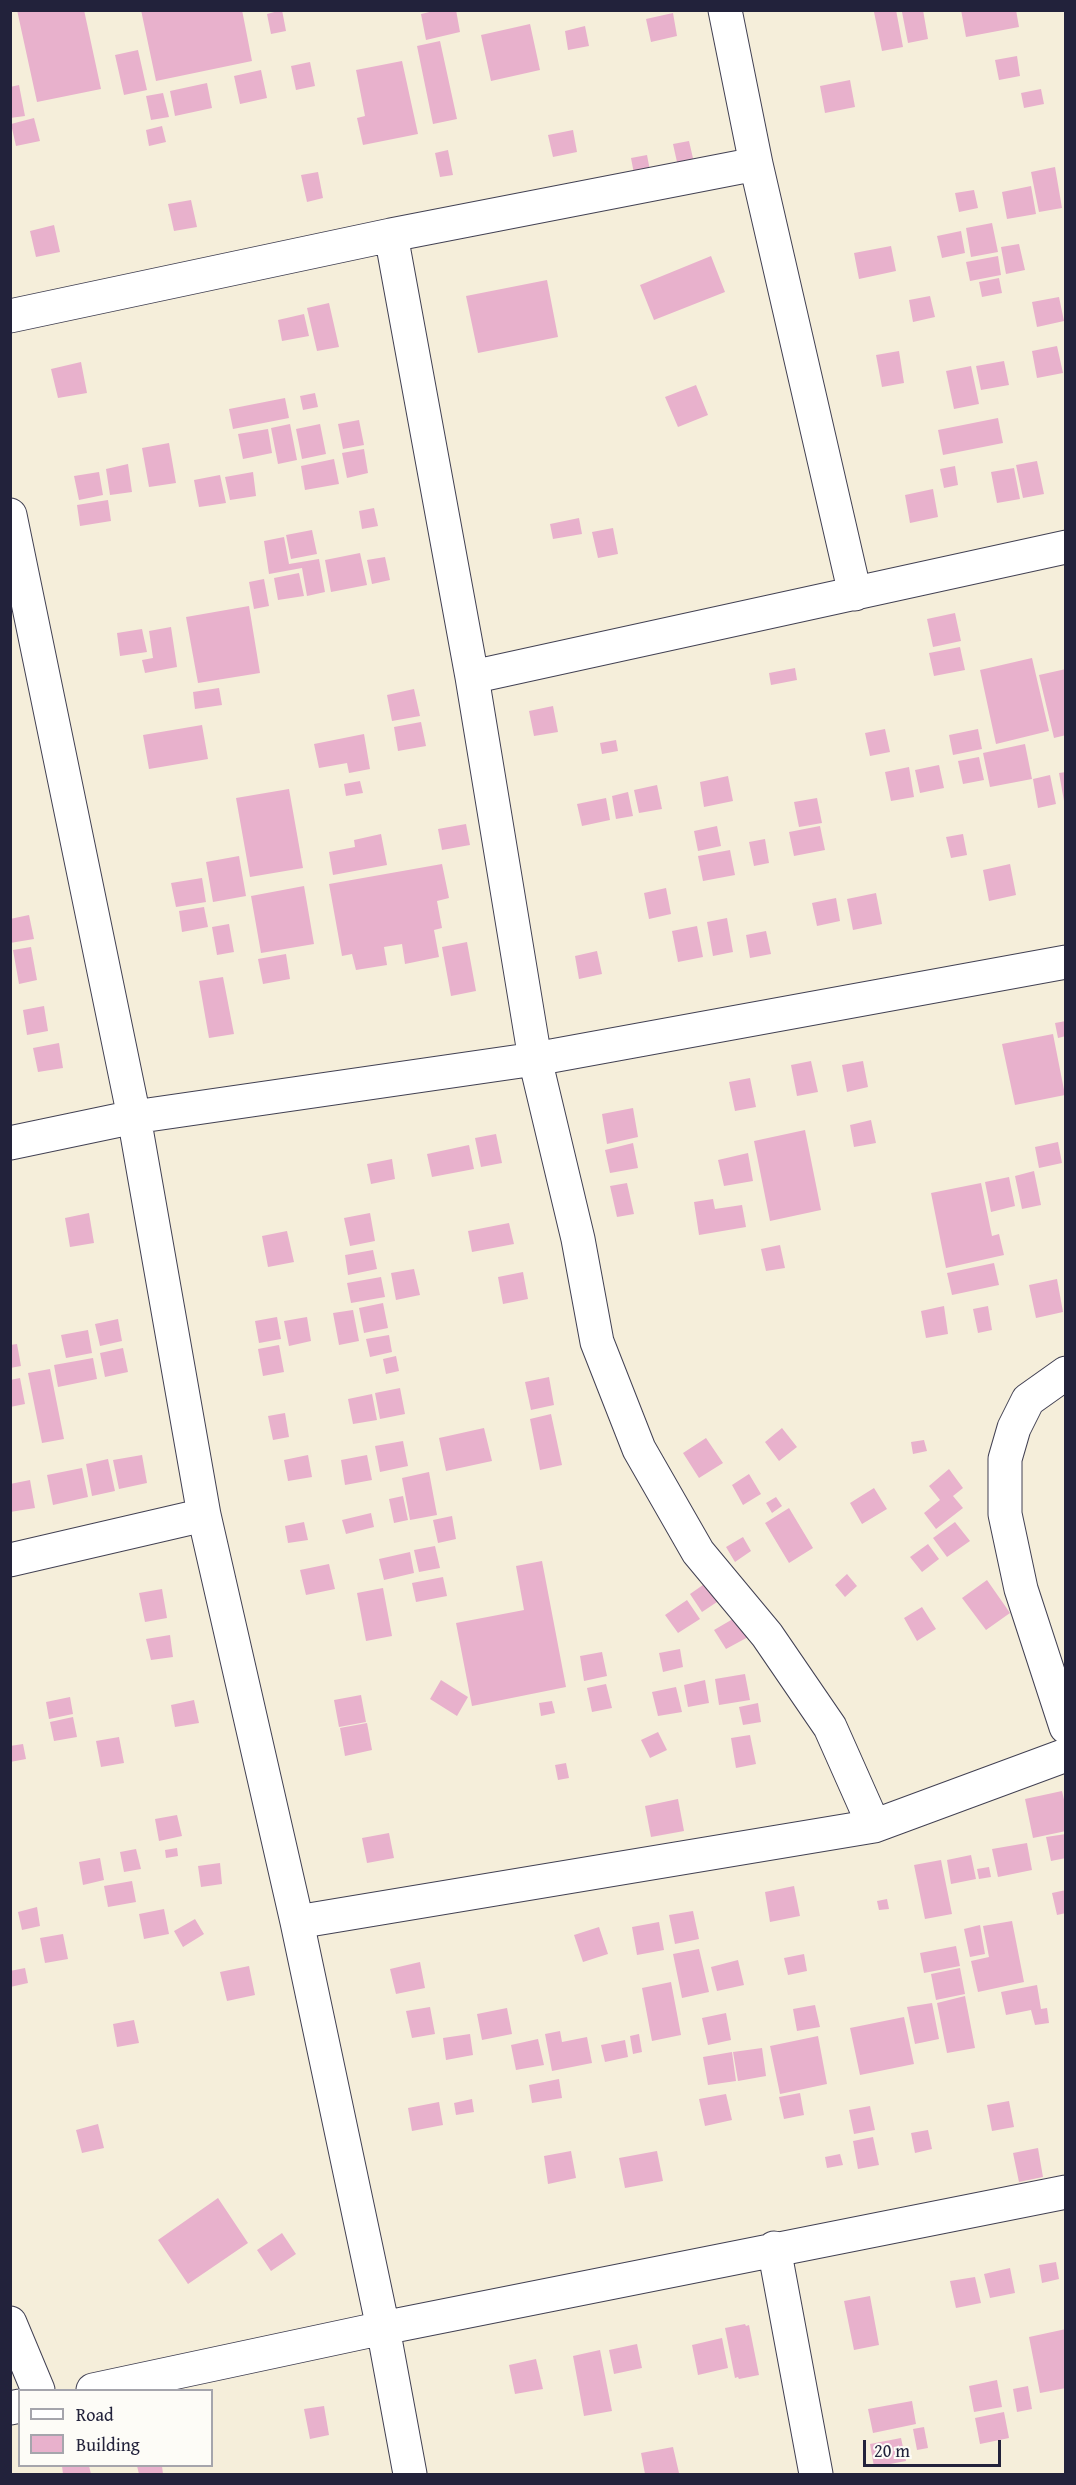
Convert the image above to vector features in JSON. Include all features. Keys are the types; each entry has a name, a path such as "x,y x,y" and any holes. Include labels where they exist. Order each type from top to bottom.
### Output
{"street":[{"path":"725,10 756,164 855,594"},
{"path":"10,316 391,235 756,164"},
{"path":"391,235 472,677 536,1059 578,1239 597,1342 639,1449 698,1552 767,1635 830,1727 874,1826"},
{"path":"10,515 134,1117 204,1515 297,1922 383,2328 410,2475"},
{"path":"472,677 1065,547"},
{"path":"10,1143 134,1117 536,1059 1065,962"},
{"path":"1065,1372 1028,1400 1014,1428 1005,1459 1005,1514 1022,1589 1065,1727"},
{"path":"10,1560 204,1515"},
{"path":"297,1922 874,1826 1065,1755"},
{"path":"102,2389 383,2328 774,2248 1065,2192"},
{"path":"774,2248 816,2475"},
{"path":"10,2323 37,2389"}],"building":[{"path":"17,10 84,10 101,89 37,102"},
{"path":"141,10 242,10 252,61 156,81"},
{"path":"282,10 286,31 271,34 267,14"},
{"path":"438,10 456,10 460,32 426,40 421,14"},
{"path":"896,10 903,47 882,51 874,12"},
{"path":"923,10 928,39 908,43 902,12"},
{"path":"961,10 1016,10 1019,27 966,37"},
{"path":"673,13 677,36 651,42 646,19"},
{"path":"530,24 540,70 491,81 481,35"},
{"path":"585,26 589,46 568,50 565,31"},
{"path":"440,41 457,119 433,124 417,46"},
{"path":"138,50 147,90 124,95 115,55"},
{"path":"1017,56 1020,76 999,80 995,60"},
{"path":"402,61 418,134 363,145 357,118 365,116 356,70"},
{"path":"310,62 315,86 296,90 291,66"},
{"path":"261,70 267,98 240,104 234,76"},
{"path":"850,80 855,107 825,113 820,86"},
{"path":"207,83 212,108 175,116 170,91"},
{"path":"19,85 25,116 10,118 10,87"},
{"path":"1041,89 1044,104 1024,108 1021,93"},
{"path":"163,93 169,117 151,120 146,96"},
{"path":"34,118 40,141 16,146 11,124"},
{"path":"162,126 166,142 149,146 146,130"},
{"path":"573,130 577,152 553,157 548,135"},
{"path":"689,141 695,167 679,171 673,144"},
{"path":"448,150 453,175 440,177 435,153"},
{"path":"647,155 651,176 635,179 631,158"},
{"path":"1055,167 1062,208 1039,212 1031,172"},
{"path":"318,172 323,198 307,202 301,175"},
{"path":"1031,186 1036,214 1007,219 1002,192"},
{"path":"974,190 978,208 959,212 955,193"},
{"path":"191,200 197,227 174,231 168,204"},
{"path":"992,223 998,252 971,257 966,228"},
{"path":"54,225 60,252 36,257 30,231"},
{"path":"961,231 965,253 942,258 937,236"},
{"path":"1019,244 1025,270 1006,274 1001,247"},
{"path":"891,246 896,271 859,279 854,253"},
{"path":"711,256 725,292 654,320 640,285"},
{"path":"998,256 1001,275 970,281 966,262"},
{"path":"999,278 1002,293 982,297 979,282"},
{"path":"547,280 558,337 478,353 466,296"},
{"path":"930,296 935,317 913,322 909,300"},
{"path":"1059,297 1064,321 1037,327 1032,302"},
{"path":"329,303 339,347 317,351 307,308"},
{"path":"304,314 309,336 282,341 278,320"},
{"path":"1057,346 1063,373 1037,378 1032,351"},
{"path":"899,351 904,383 882,387 876,355"},
{"path":"1004,361 1009,385 981,390 976,366"},
{"path":"81,362 87,393 58,398 51,369"},
{"path":"971,366 979,404 954,409 946,371"},
{"path":"696,385 708,415 678,427 665,397"},
{"path":"315,393 318,407 303,410 300,396"},
{"path":"285,398 289,418 233,429 229,409"},
{"path":"998,418 1003,443 943,455 938,430"},
{"path":"359,420 364,445 343,449 338,424"},
{"path":"290,424 297,460 278,464 271,428"},
{"path":"320,424 326,454 302,459 296,429"},
{"path":"268,429 272,453 243,459 238,434"},
{"path":"169,443 176,483 149,487 142,448"},
{"path":"364,449 368,473 347,478 342,453"},
{"path":"334,459 339,484 305,490 301,466"},
{"path":"1037,461 1044,494 1023,498 1016,465"},
{"path":"128,464 132,492 110,495 106,469"},
{"path":"955,466 958,485 944,488 940,469"},
{"path":"1014,468 1020,499 997,503 991,472"},
{"path":"99,472 103,495 79,500 74,476"},
{"path":"253,472 256,496 230,500 225,477"},
{"path":"220,475 226,503 199,507 194,480"},
{"path":"933,489 938,517 910,523 905,495"},
{"path":"108,500 111,521 80,526 77,505"},
{"path":"374,508 378,526 362,529 359,511"},
{"path":"579,518 582,534 553,539 550,524"},
{"path":"613,528 618,554 598,558 592,532"},
{"path":"312,530 317,554 291,559 286,535"},
{"path":"284,537 289,564 319,559 325,592 307,596 302,568 269,574 264,541"},
{"path":"360,553 367,585 331,592 325,560"},
{"path":"385,557 390,580 372,584 367,560"},
{"path":"299,573 304,596 278,600 274,578"},
{"path":"264,579 269,606 254,609 249,582"},
{"path":"249,606 260,673 198,683 186,617"},
{"path":"955,613 961,641 933,647 927,619"},
{"path":"171,627 177,667 145,673 142,660 153,658 149,631"},
{"path":"142,629 147,652 120,656 117,633"},
{"path":"960,647 965,670 934,676 929,653"},
{"path":"1032,658 1049,731 996,744 980,670"},
{"path":"795,668 797,680 771,685 769,673"},
{"path":"1066,669 1066,735 1054,738 1039,675"},
{"path":"219,688 222,705 195,709 193,692"},
{"path":"414,689 420,716 392,721 387,695"},
{"path":"553,706 558,732 534,736 529,711"},
{"path":"421,722 426,746 398,751 394,727"},
{"path":"202,725 208,759 149,769 143,735"},
{"path":"885,729 890,752 870,756 865,733"},
{"path":"978,729 982,749 953,755 949,735"},
{"path":"364,734 370,769 349,773 347,763 319,768 314,744"},
{"path":"616,740 618,751 602,754 600,743"},
{"path":"1025,744 1032,779 990,787 983,753"},
{"path":"979,757 984,780 963,784 958,761"},
{"path":"939,765 944,788 920,793 915,770"},
{"path":"909,767 914,797 891,801 885,772"},
{"path":"1066,772 1066,801 1064,801 1059,773"},
{"path":"1050,775 1056,804 1038,808 1033,779"},
{"path":"728,776 733,801 704,807 700,782"},
{"path":"360,781 363,793 346,796 344,784"},
{"path":"657,785 662,809 639,813 634,790"},
{"path":"289,789 303,868 250,877 236,798"},
{"path":"628,792 633,816 616,819 612,796"},
{"path":"606,798 610,820 582,826 577,804"},
{"path":"817,798 822,823 799,827 794,802"},
{"path":"466,824 470,845 442,850 438,829"},
{"path":"717,826 721,846 698,851 694,831"},
{"path":"820,826 825,850 794,856 789,832"},
{"path":"381,834 387,865 333,875 329,852 355,847 354,840"},
{"path":"963,834 967,855 951,858 946,837"},
{"path":"765,839 769,863 754,866 749,842"},
{"path":"730,850 735,875 703,881 698,856"},
{"path":"239,856 246,896 213,902 206,862"},
{"path":"442,864 449,898 437,901 442,928 434,930 439,957 405,964 402,944 384,947 387,965 356,970 352,954 342,956 329,884"},
{"path":"1010,864 1016,895 989,901 983,870"},
{"path":"202,878 206,902 176,907 171,883"},
{"path":"304,886 314,944 261,953 251,896"},
{"path":"666,888 671,914 649,919 644,893"},
{"path":"876,893 882,924 853,930 847,899"},
{"path":"836,898 840,921 817,926 812,903"},
{"path":"204,907 208,927 182,932 179,911"},
{"path":"29,915 34,939 10,943 10,919"},
{"path":"727,918 733,952 713,956 707,922"},
{"path":"229,924 234,952 217,955 212,927"},
{"path":"697,926 703,957 678,962 672,931"},
{"path":"766,931 771,954 750,958 746,935"},
{"path":"467,942 476,991 451,996 442,947"},
{"path":"31,947 37,980 19,984 13,950"},
{"path":"597,951 602,974 579,979 575,956"},
{"path":"286,954 290,979 263,984 258,959"},
{"path":"223,977 234,1034 209,1038 199,981"},
{"path":"44,1006 48,1031 27,1035 23,1010"},
{"path":"1066,1021 1066,1036 1058,1038 1055,1023"},
{"path":"1053,1034 1065,1095 1015,1105 1002,1044"},
{"path":"59,1043 63,1068 38,1072 33,1048"},
{"path":"811,1061 818,1092 797,1096 791,1065"},
{"path":"863,1061 868,1087 847,1092 842,1065"},
{"path":"750,1078 756,1107 735,1111 729,1082"},
{"path":"633,1108 638,1137 607,1144 602,1114"},
{"path":"871,1120 876,1143 854,1147 850,1125"},
{"path":"805,1130 821,1210 770,1221 754,1141"},
{"path":"496,1134 502,1163 481,1167 475,1138"},
{"path":"1058,1142 1062,1163 1039,1168 1035,1147"},
{"path":"633,1143 638,1168 610,1173 605,1150"},
{"path":"469,1145 474,1169 432,1177 427,1154"},
{"path":"748,1153 753,1181 724,1186 718,1160"},
{"path":"392,1159 395,1179 371,1184 367,1164"},
{"path":"1034,1171 1041,1205 1022,1209 1015,1176"},
{"path":"1009,1177 1015,1206 991,1212 985,1182"},
{"path":"627,1183 634,1214 617,1217 610,1186"},
{"path":"981,1183 992,1236 999,1234 1004,1255 946,1268 931,1193"},
{"path":"713,1199 715,1209 742,1205 746,1227 699,1235 694,1202"},
{"path":"89,1213 94,1243 70,1247 65,1218"},
{"path":"370,1213 375,1241 350,1246 344,1218"},
{"path":"509,1223 514,1244 472,1252 468,1231"},
{"path":"287,1231 294,1262 268,1267 262,1236"},
{"path":"780,1245 785,1268 766,1271 761,1249"},
{"path":"373,1250 377,1269 348,1275 345,1255"},
{"path":"994,1263 999,1285 952,1295 947,1273"},
{"path":"414,1269 420,1295 396,1300 391,1273"},
{"path":"523,1272 528,1299 503,1304 498,1277"},
{"path":"381,1277 385,1297 351,1303 347,1283"},
{"path":"1057,1279 1063,1312 1036,1318 1029,1285"},
{"path":"383,1303 388,1328 364,1333 359,1308"},
{"path":"944,1306 948,1334 926,1338 921,1311"},
{"path":"988,1306 992,1330 978,1333 973,1309"},
{"path":"353,1310 359,1341 339,1345 333,1313"},
{"path":"277,1317 281,1339 259,1343 255,1321"},
{"path":"307,1317 311,1341 289,1346 284,1321"},
{"path":"118,1319 122,1341 100,1346 95,1324"},
{"path":"88,1330 92,1353 66,1358 61,1335"},
{"path":"389,1335 392,1352 370,1357 366,1339"},
{"path":"17,1344 21,1366 10,1368 10,1345"},
{"path":"279,1345 284,1372 263,1376 258,1349"},
{"path":"123,1348 128,1372 105,1377 100,1353"},
{"path":"396,1356 399,1371 386,1374 383,1359"},
{"path":"93,1358 97,1379 58,1387 54,1365"},
{"path":"50,1369 64,1439 42,1443 28,1373"},
{"path":"549,1377 554,1405 531,1410 525,1382"},
{"path":"20,1378 25,1404 10,1407 10,1380"},
{"path":"400,1388 405,1414 380,1419 375,1393"},
{"path":"372,1394 377,1420 353,1424 348,1399"},
{"path":"285,1413 289,1437 273,1440 268,1416"},
{"path":"551,1414 562,1465 540,1470 530,1419"},
{"path":"484,1428 492,1461 446,1471 439,1438"},
{"path":"782,1428 797,1447 779,1461 765,1442"},
{"path":"706,1438 723,1463 699,1478 683,1453"},
{"path":"924,1440 927,1451 913,1454 911,1442"},
{"path":"403,1441 408,1466 380,1472 375,1446"},
{"path":"142,1455 147,1483 119,1489 113,1460"},
{"path":"308,1455 312,1477 288,1481 284,1460"},
{"path":"367,1455 372,1480 345,1485 341,1460"},
{"path":"108,1459 115,1491 92,1496 86,1464"},
{"path":"82,1468 88,1497 53,1505 47,1475"},
{"path":"949,1469 963,1488 953,1496 963,1508 936,1529 924,1513 940,1500 929,1486"},
{"path":"429,1472 437,1515 410,1520 402,1478"},
{"path":"749,1474 761,1494 743,1505 732,1485"},
{"path":"30,1480 35,1508 10,1512 10,1484"},
{"path":"874,1488 887,1509 862,1524 850,1503"},
{"path":"403,1496 408,1520 394,1523 389,1499"},
{"path":"776,1497 782,1506 772,1513 766,1503"},
{"path":"789,1508 813,1548 789,1563 765,1523"},
{"path":"371,1513 374,1527 346,1534 342,1520"},
{"path":"452,1516 456,1539 438,1543 433,1520"},
{"path":"304,1522 308,1540 288,1543 285,1526"},
{"path":"955,1522 970,1541 947,1557 933,1538"},
{"path":"743,1537 751,1551 735,1562 726,1547"},
{"path":"928,1544 939,1559 922,1572 910,1557"},
{"path":"435,1546 440,1568 419,1572 414,1550"},
{"path":"410,1552 414,1573 384,1580 379,1559"},
{"path":"542,1561 566,1687 472,1706 456,1623 524,1610 516,1566"},
{"path":"329,1564 335,1589 306,1595 300,1570"},
{"path":"847,1574 857,1586 845,1597 835,1585"},
{"path":"443,1577 447,1596 416,1602 412,1583"},
{"path":"713,1578 726,1596 702,1612 690,1594"},
{"path":"987,1580 1010,1613 986,1630 962,1598"},
{"path":"383,1588 392,1636 366,1641 357,1593"},
{"path":"162,1589 167,1618 145,1622 139,1593"},
{"path":"687,1600 700,1619 678,1633 665,1615"},
{"path":"922,1607 936,1629 917,1641 904,1618"},
{"path":"738,1616 750,1636 726,1649 714,1630"},
{"path":"170,1635 173,1657 151,1660 146,1639"},
{"path":"680,1649 683,1667 663,1672 659,1653"},
{"path":"602,1652 607,1676 584,1681 580,1656"},
{"path":"745,1674 750,1700 719,1705 715,1679"},
{"path":"441,1680 468,1697 457,1716 430,1699"},
{"path":"705,1680 709,1703 688,1707 684,1685"},
{"path":"606,1684 612,1708 592,1712 587,1688"},
{"path":"676,1687 682,1712 658,1716 652,1692"},
{"path":"361,1695 366,1722 339,1727 334,1700"},
{"path":"70,1697 73,1714 49,1719 46,1702"},
{"path":"194,1700 199,1723 175,1727 171,1705"},
{"path":"552,1701 555,1713 541,1716 539,1703"},
{"path":"758,1703 761,1722 743,1725 739,1707"},
{"path":"73,1717 77,1737 54,1741 50,1722"},
{"path":"367,1723 372,1750 345,1756 340,1728"},
{"path":"658,1732 667,1750 650,1758 641,1740"},
{"path":"750,1735 756,1764 736,1768 731,1738"},
{"path":"119,1737 124,1763 101,1767 96,1741"},
{"path":"23,1744 26,1759 10,1762 10,1746"},
{"path":"566,1763 569,1778 558,1780 555,1765"},
{"path":"1062,1791 1066,1808 1066,1831 1033,1838 1025,1799"},
{"path":"678,1799 684,1831 651,1837 645,1806"},
{"path":"177,1815 182,1836 159,1841 155,1819"},
{"path":"389,1833 394,1858 367,1863 362,1838"},
{"path":"1066,1834 1066,1858 1051,1861 1046,1837"},
{"path":"1027,1843 1032,1870 998,1877 992,1849"},
{"path":"177,1848 178,1856 166,1858 165,1850"},
{"path":"136,1849 141,1869 124,1872 120,1852"},
{"path":"971,1855 976,1879 951,1884 947,1860"},
{"path":"100,1858 104,1880 83,1885 79,1862"},
{"path":"941,1860 952,1914 925,1919 914,1865"},
{"path":"220,1863 222,1884 201,1887 198,1866"},
{"path":"989,1867 991,1877 979,1879 977,1869"},
{"path":"132,1881 136,1902 108,1907 104,1886"},
{"path":"794,1886 800,1916 770,1922 765,1892"},
{"path":"1066,1890 1066,1913 1057,1915 1052,1893"},
{"path":"887,1899 889,1909 879,1910 877,1901"},
{"path":"37,1907 40,1926 22,1930 18,1912"},
{"path":"164,1909 169,1934 144,1939 139,1914"},
{"path":"693,1911 699,1939 675,1944 669,1915"},
{"path":"195,1919 204,1934 183,1947 174,1931"},
{"path":"1012,1921 1024,1982 978,1992 971,1961 989,1957 983,1926"},
{"path":"659,1922 664,1950 637,1955 632,1927"},
{"path":"980,1925 985,1954 970,1957 964,1929"},
{"path":"599,1927 608,1954 583,1962 574,1935"},
{"path":"63,1934 68,1959 45,1963 40,1938"},
{"path":"956,1946 960,1966 924,1973 920,1953"},
{"path":"699,1949 709,1992 682,1998 673,1954"},
{"path":"804,1954 807,1971 788,1975 784,1958"},
{"path":"738,1960 744,1985 717,1991 711,1967"},
{"path":"420,1962 425,1988 396,1994 390,1969"},
{"path":"249,1966 255,1995 227,2001 220,1972"},
{"path":"25,1968 28,1983 10,1987 10,1971"},
{"path":"960,1968 965,1994 936,2000 931,1974"},
{"path":"671,1982 681,2035 652,2041 642,1988"},
{"path":"1037,1985 1041,2009 1047,2008 1049,2023 1035,2025 1031,2010 1006,2015 1001,1992"},
{"path":"965,1996 975,2048 947,2053 937,2003"},
{"path":"932,2003 939,2039 915,2044 907,2007"},
{"path":"815,2005 820,2027 797,2031 793,2009"},
{"path":"430,2007 435,2034 412,2038 406,2011"},
{"path":"507,2008 512,2034 482,2040 477,2014"},
{"path":"726,2013 731,2040 708,2045 702,2018"},
{"path":"904,2017 914,2064 860,2075 850,2028"},
{"path":"134,2020 139,2043 117,2047 113,2024"},
{"path":"560,2031 562,2042 587,2037 592,2063 552,2071 545,2034"},
{"path":"470,2034 473,2055 446,2060 443,2038"},
{"path":"639,2034 642,2052 633,2054 630,2036"},
{"path":"818,2036 827,2084 780,2094 770,2046"},
{"path":"538,2039 544,2065 516,2070 511,2045"},
{"path":"625,2040 628,2057 605,2062 601,2045"},
{"path":"762,2048 766,2076 738,2081 733,2052"},
{"path":"732,2052 736,2081 708,2085 703,2057"},
{"path":"559,2079 562,2098 532,2103 529,2085"},
{"path":"800,2093 804,2115 784,2119 779,2097"},
{"path":"726,2094 732,2120 705,2126 699,2099"},
{"path":"472,2099 474,2112 456,2115 454,2103"},
{"path":"1009,2101 1014,2127 992,2131 987,2105"},
{"path":"439,2102 443,2125 412,2131 408,2108"},
{"path":"870,2106 875,2130 854,2134 849,2110"},
{"path":"98,2124 104,2148 82,2153 76,2130"},
{"path":"928,2130 932,2149 915,2153 911,2133"},
{"path":"873,2137 879,2165 858,2169 853,2141"},
{"path":"1038,2148 1043,2177 1019,2182 1013,2153"},
{"path":"571,2151 576,2178 548,2184 544,2156"},
{"path":"657,2151 663,2181 625,2188 619,2158"},
{"path":"840,2154 843,2165 827,2168 825,2157"},
{"path":"218,2198 248,2243 188,2284 158,2240"},
{"path":"282,2233 296,2254 271,2271 257,2250"},
{"path":"1056,2262 1059,2279 1042,2283 1039,2265"},
{"path":"1010,2268 1015,2293 990,2298 984,2274"},
{"path":"975,2277 981,2303 956,2308 950,2281"},
{"path":"870,2296 879,2345 854,2350 844,2301"},
{"path":"749,2325 759,2375 739,2379 735,2378 725,2328"},
{"path":"1066,2329 1066,2388 1040,2393 1029,2337"},
{"path":"722,2338 728,2368 698,2375 692,2345"},
{"path":"637,2344 642,2368 614,2374 609,2350"},
{"path":"600,2350 612,2411 584,2416 573,2356"},
{"path":"536,2359 543,2389 515,2394 509,2365"},
{"path":"997,2380 1002,2407 974,2412 969,2386"},
{"path":"1028,2386 1032,2409 1017,2412 1013,2389"},
{"path":"912,2401 916,2424 873,2433 868,2409"},
{"path":"324,2406 329,2435 310,2439 304,2409"},
{"path":"1004,2412 1009,2438 980,2444 975,2418"},
{"path":"924,2427 928,2448 917,2450 913,2429"},
{"path":"901,2438 906,2461 874,2467 870,2444"},
{"path":"673,2447 679,2473 645,2474 641,2453"},
{"path":"62,2467 89,2467 91,2474 63,2474"},
{"path":"137,2467 162,2467 163,2474 139,2474"}]}
